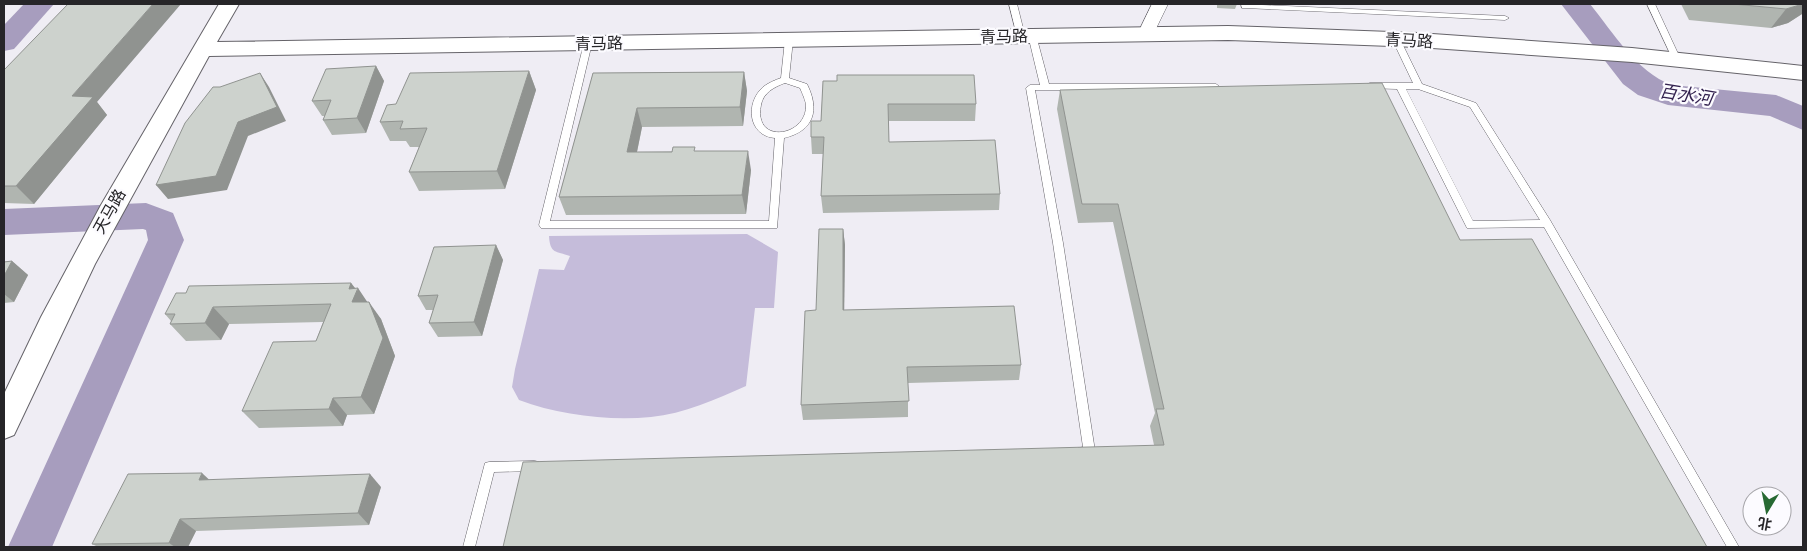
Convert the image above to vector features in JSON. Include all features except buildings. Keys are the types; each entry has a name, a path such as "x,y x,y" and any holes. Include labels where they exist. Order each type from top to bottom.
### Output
{"street":[{"name":"天马路","path":"4,426 36,351 93,238 229,4"},
{"path":"1146,33 1160,4"},
{"name":"青马路","path":"203,48 1228,33 1396,39 1632,55 1803,73"}],"lane":[{"path":"1012,4 1045,87"},
{"path":"1245,4 1245,6 1505,18"},
{"path":"1651,4 1677,60"},
{"path":"1396,39 1419,86"},
{"path":"785,80 789,40"},
{"path":"588,43 544,224 774,225 780,136"},
{"path":"785,80 804,86 810,96 810,113 804,126 795,133 780,136 763,132 755,124 754,109 759,96 770,84 785,80"},
{"path":"1360,86 1419,86 1473,105 1547,224 1733,547"},
{"path":"1400,86 1470,225 1547,224"},
{"path":"1069,452 1089,451 1058,243 1030,88 1222,87"},
{"path":"469,547 489,467 548,466"}],"shaded area":[{"path":"747,234 778,252 774,308 755,308 746,386 676,413 635,418 584,416 550,410 519,400 512,387 539,269 564,270 570,256 552,249 549,236"}],"waterway":[{"path":"4,42 40,4"},
{"name":"百水河","path":"1575,4 1634,77 1649,88 1668,95 1776,106 1803,119"},
{"path":"4,222 146,216 161,222 166,240 30,547"}]}
